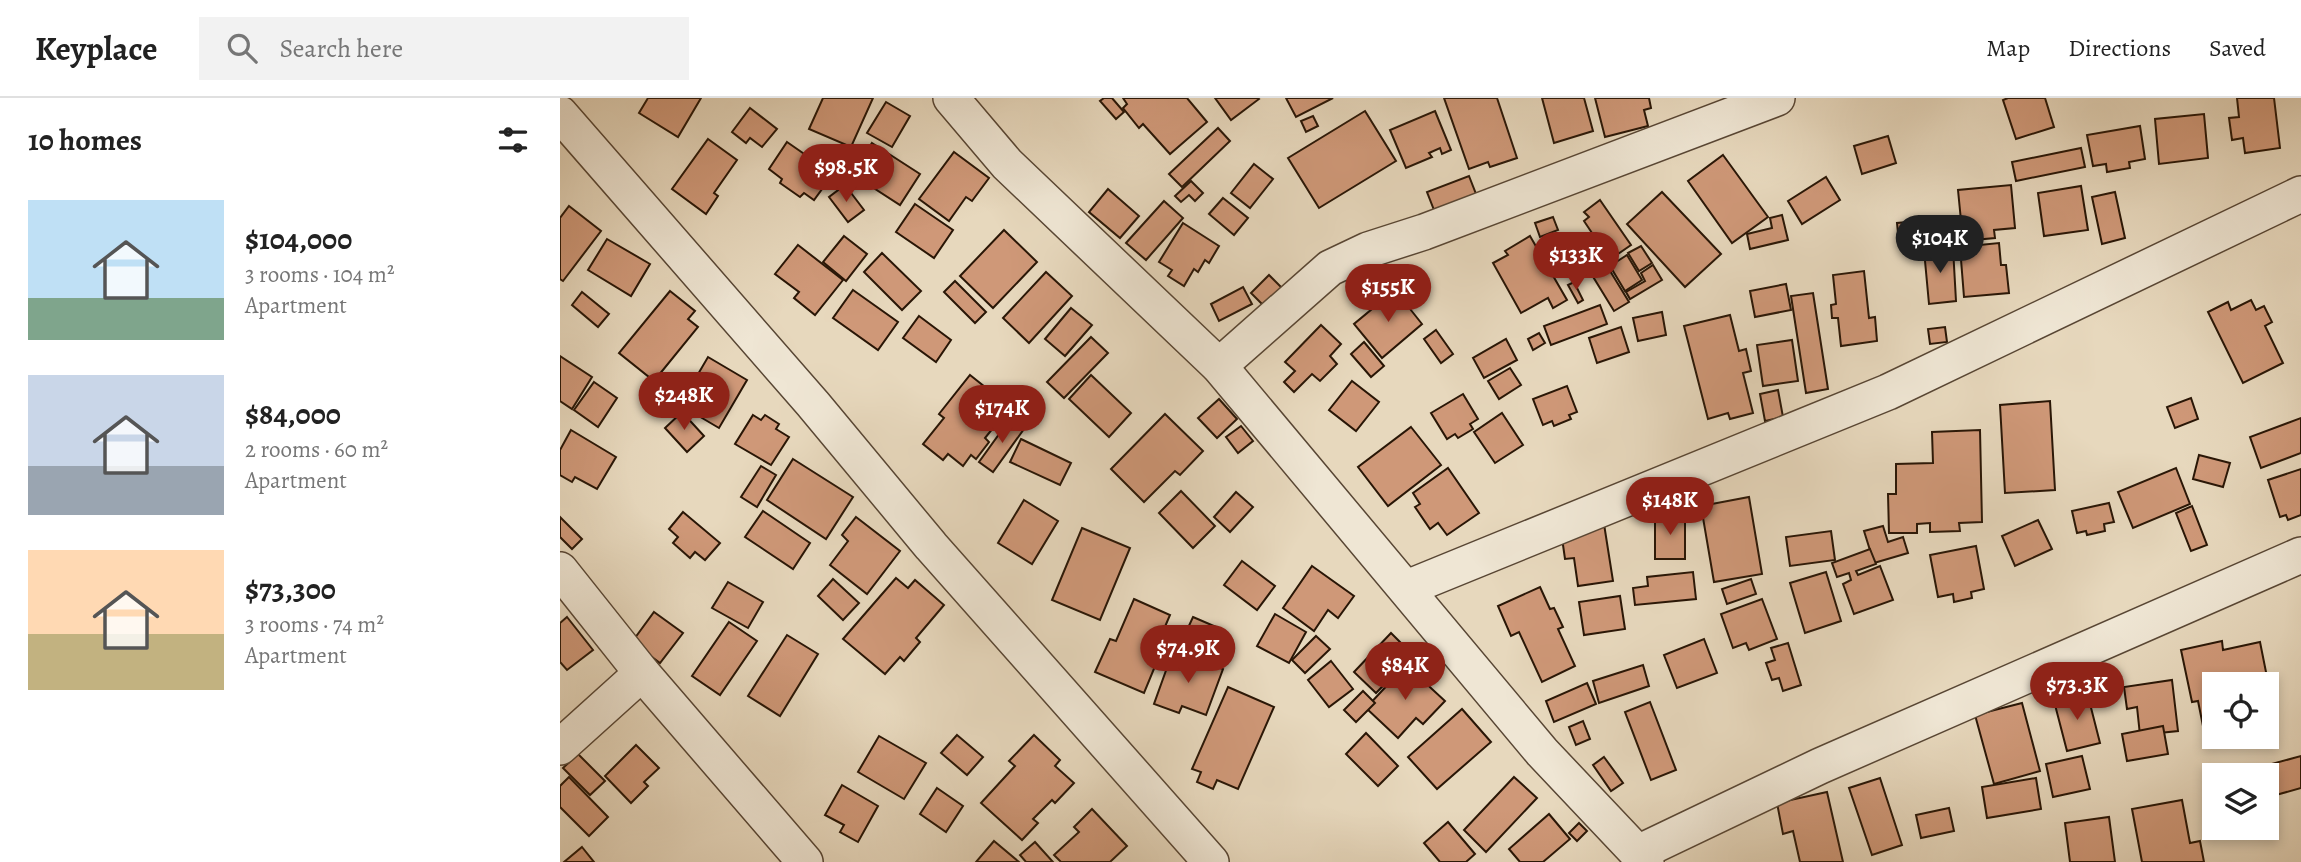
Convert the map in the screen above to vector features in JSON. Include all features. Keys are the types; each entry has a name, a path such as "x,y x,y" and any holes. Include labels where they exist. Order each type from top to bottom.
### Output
{"street":[{"path":"1219,366 1330,268 1368,250 1424,232 1777,98"},
{"path":"960,101 1007,164 1219,366 1542,752 1642,858 1820,766 2301,555"},
{"path":"560,114 940,556 1210,862"},
{"path":"1407,588 1888,392 2301,194"},
{"path":"560,570 642,673 804,862"},
{"path":"560,747 642,673"}],"building":[{"path":"648,98 701,98 678,137 639,113"},
{"path":"823,98 873,98 851,147 809,129"},
{"path":"1112,98 1124,112 1116,119 1100,101"},
{"path":"1123,98 1187,98 1207,122 1170,154 1143,124 1139,128 1123,108 1127,104"},
{"path":"1215,98 1258,98 1259,99 1231,120"},
{"path":"1286,98 1333,98 1296,117"},
{"path":"1444,98 1497,98 1517,158 1490,167 1488,162 1469,169"},
{"path":"1542,98 1584,98 1593,131 1554,143"},
{"path":"1595,98 1649,98 1651,108 1644,110 1648,126 1605,137"},
{"path":"2045,98 2054,127 2016,139 2003,100"},
{"path":"2237,98 2274,98 2280,148 2245,153 2243,138 2232,140 2229,118 2239,117"},
{"path":"886,102 910,116 892,147 867,133"},
{"path":"750,108 777,129 762,147 750,138 746,143 732,132"},
{"path":"1365,111 1396,161 1319,208 1288,158"},
{"path":"1435,111 1451,150 1442,154 1440,148 1429,153 1432,157 1406,168 1390,130"},
{"path":"2204,114 2208,158 2159,164 2155,119"},
{"path":"1313,116 1318,126 1306,132 1301,121"},
{"path":"2140,126 2145,159 2129,162 2130,168 2107,172 2106,164 2093,166 2087,135"},
{"path":"1218,128 1230,141 1182,187 1169,174"},
{"path":"1888,136 1896,163 1862,174 1854,146"},
{"path":"708,139 737,160 714,193 718,196 706,214 672,189"},
{"path":"787,142 833,174 814,200 804,193 800,197 780,183 782,179 769,169"},
{"path":"872,143 920,174 900,205 852,174"},
{"path":"2081,148 2085,167 2016,181 2012,162"},
{"path":"954,152 989,178 972,201 966,197 949,221 919,199"},
{"path":"1723,155 1768,217 1732,243 1688,181"},
{"path":"1254,164 1273,179 1250,208 1231,193"},
{"path":"1469,176 1476,194 1434,210 1427,192"},
{"path":"1826,177 1840,200 1802,224 1788,201"},
{"path":"1191,181 1203,193 1195,201 1189,195 1181,202 1175,196"},
{"path":"845,185 864,210 848,222 829,197"},
{"path":"2011,185 2015,228 1994,230 1995,238 1963,241 1958,190"},
{"path":"2081,186 2088,230 2044,236 2038,193"},
{"path":"1108,189 1139,216 1120,238 1089,212"},
{"path":"1662,192 1721,254 1685,287 1627,224"},
{"path":"2115,192 2125,238 2102,244 2092,197"},
{"path":"1223,198 1248,218 1234,235 1209,214"},
{"path":"1600,200 1631,245 1615,256 1601,236 1596,239 1584,221 1589,217 1584,212"},
{"path":"1164,201 1183,218 1146,260 1126,243"},
{"path":"915,204 953,230 934,258 896,232"},
{"path":"569,206 601,231 563,281 560,279 560,218"},
{"path":"1782,215 1788,240 1750,249 1747,234 1772,228 1770,218"},
{"path":"1553,217 1558,230 1540,237 1535,223"},
{"path":"1943,219 1945,239 1899,243 1897,223"},
{"path":"1183,223 1219,246 1209,263 1205,260 1198,272 1194,269 1184,286 1168,276 1172,270 1159,262"},
{"path":"1004,230 1037,262 993,308 960,276"},
{"path":"844,236 867,254 846,281 823,262"},
{"path":"1530,236 1567,300 1553,308 1548,298 1521,313 1493,263 1508,255 1505,251"},
{"path":"607,239 650,264 631,296 588,270"},
{"path":"1999,243 2001,265 2006,265 2009,293 1964,297 1960,247"},
{"path":"798,245 843,280 815,315 794,298 799,292 775,274"},
{"path":"1641,246 1652,263 1639,271 1628,253"},
{"path":"1953,248 1956,301 1929,304 1924,250"},
{"path":"882,253 921,291 902,310 864,272"},
{"path":"1627,255 1642,280 1625,291 1610,266"},
{"path":"1653,265 1662,280 1630,299 1626,292 1645,281 1641,273"},
{"path":"1607,266 1629,302 1614,311 1592,275"},
{"path":"1864,271 1869,318 1875,317 1877,341 1841,346 1838,318 1832,318 1831,305 1836,304 1833,275"},
{"path":"1046,272 1072,296 1029,343 1003,318"},
{"path":"1269,275 1283,289 1265,307 1251,293"},
{"path":"955,281 986,312 975,323 944,292"},
{"path":"1574,282 1583,300 1578,303 1568,285"},
{"path":"1786,284 1791,310 1755,317 1750,291"},
{"path":"1243,287 1252,304 1219,321 1211,304"},
{"path":"853,290 898,322 878,350 833,318"},
{"path":"1395,290 1422,324 1382,358 1354,324"},
{"path":"670,291 695,311 688,319 698,327 654,381 619,353"},
{"path":"582,292 609,314 598,327 572,305"},
{"path":"1813,293 1828,389 1806,393 1791,296"},
{"path":"2251,300 2256,310 2264,306 2272,322 2265,326 2283,363 2243,383 2208,312 2228,302 2231,310"},
{"path":"1600,305 1607,324 1551,345 1544,326"},
{"path":"1071,308 1092,325 1065,356 1045,339"},
{"path":"1662,312 1666,335 1638,341 1633,318"},
{"path":"1730,315 1739,351 1746,349 1751,371 1743,373 1753,413 1730,419 1728,413 1708,419 1684,326"},
{"path":"919,316 951,340 936,362 903,338"},
{"path":"1321,325 1341,344 1330,356 1337,364 1320,381 1312,374 1294,392 1284,382 1295,371 1285,362"},
{"path":"1621,327 1629,352 1597,363 1589,338"},
{"path":"1945,327 1947,342 1930,344 1928,329"},
{"path":"1436,330 1453,354 1441,363 1424,339"},
{"path":"1539,333 1545,343 1533,350 1528,339"},
{"path":"1091,337 1108,353 1064,398 1047,382"},
{"path":"1506,339 1517,360 1484,378 1473,358"},
{"path":"1792,340 1798,381 1763,386 1757,345"},
{"path":"1364,342 1384,366 1371,377 1351,354"},
{"path":"560,356 592,377 572,409 560,401"},
{"path":"708,357 747,380 719,428 680,405"},
{"path":"1510,368 1521,385 1499,399 1488,381"},
{"path":"970,375 1010,407 985,438 989,442 976,459 971,455 963,466 948,454 943,460 923,444 944,418 939,414"},
{"path":"1091,375 1131,413 1109,437 1069,399"},
{"path":"1352,381 1379,402 1356,431 1329,410"},
{"path":"594,382 617,398 598,427 574,410"},
{"path":"1567,386 1577,412 1569,415 1571,419 1554,426 1552,421 1543,425 1533,399"},
{"path":"1778,390 1783,417 1765,421 1760,394"},
{"path":"1463,394 1478,419 1470,424 1473,429 1458,438 1455,434 1447,439 1431,413"},
{"path":"2191,398 2198,419 2175,428 2167,407"},
{"path":"1219,399 1237,419 1217,438 1198,418"},
{"path":"2050,401 2055,490 2005,493 2000,405"},
{"path":"682,412 704,436 687,452 665,428"},
{"path":"1502,413 1523,445 1495,463 1474,432"},
{"path":"1165,414 1203,451 1180,475 1175,471 1144,502 1111,469"},
{"path":"753,415 761,420 765,415 779,424 776,429 789,437 771,465 735,444"},
{"path":"2301,418 2301,453 2261,468 2250,437"},
{"path":"1010,419 1024,429 993,472 979,462"},
{"path":"1241,426 1253,441 1238,453 1226,437"},
{"path":"1411,427 1441,465 1388,506 1358,467"},
{"path":"571,430 616,457 597,489 575,477 572,482 560,475 560,450"},
{"path":"1980,430 1982,522 1959,523 1960,531 1930,532 1930,523 1917,524 1917,533 1889,533 1888,494 1896,494 1896,464 1933,463 1932,432"},
{"path":"1021,439 1071,463 1060,485 1010,462"},
{"path":"2199,455 2230,463 2223,487 2193,479"},
{"path":"793,459 853,497 826,539 767,500"},
{"path":"761,466 776,475 757,507 741,497"},
{"path":"1448,468 1479,513 1447,535 1438,523 1430,529 1415,507 1420,504 1413,493"},
{"path":"2176,468 2190,504 2133,528 2118,492"},
{"path":"2301,469 2301,515 2288,520 2286,515 2280,517 2268,480"},
{"path":"1181,491 1215,526 1193,548 1159,513"},
{"path":"1236,492 1253,507 1230,532 1214,517"},
{"path":"1749,497 1762,574 1714,582 1701,506"},
{"path":"1024,500 1058,521 1032,564 998,543"},
{"path":"2109,503 2114,522 2104,524 2105,531 2087,535 2086,531 2077,533 2072,511"},
{"path":"2192,506 2207,545 2191,551 2176,513"},
{"path":"763,511 810,543 793,569 745,537"},
{"path":"683,512 720,543 705,560 695,552 690,558 673,543 678,537 669,529"},
{"path":"1655,515 1685,515 1685,559 1655,559"},
{"path":"560,517 582,539 572,549 560,537"},
{"path":"856,517 900,551 867,594 830,565 848,541 842,535"},
{"path":"2038,520 2052,549 2015,566 2002,536"},
{"path":"1604,524 1613,581 1578,586 1574,558 1565,559 1561,531"},
{"path":"1883,526 1888,542 1903,537 1908,553 1874,563 1864,531"},
{"path":"1082,528 1130,548 1100,620 1052,600"},
{"path":"1831,531 1835,560 1790,566 1786,537"},
{"path":"1976,546 1984,589 1971,592 1972,598 1954,602 1953,594 1938,597 1930,555"},
{"path":"1870,549 1876,564 1856,571 1858,575 1880,566 1893,600 1854,614 1843,584 1851,580 1849,573 1837,577 1832,563"},
{"path":"1242,561 1275,586 1257,610 1224,585"},
{"path":"1312,566 1354,596 1338,618 1328,610 1314,631 1283,608"},
{"path":"1693,572 1696,599 1635,605 1633,588 1648,586 1647,577"},
{"path":"1826,572 1841,621 1805,633 1790,583"},
{"path":"896,578 908,588 915,580 944,605 916,638 920,642 904,661 900,657 885,674 843,639"},
{"path":"833,579 859,603 843,620 818,596"},
{"path":"1751,579 1756,594 1727,604 1722,589"},
{"path":"728,582 763,602 748,628 712,608"},
{"path":"1540,587 1550,609 1554,608 1563,627 1558,629 1575,666 1542,682 1519,632 1511,636 1498,606"},
{"path":"1620,596 1625,629 1584,635 1579,602"},
{"path":"1134,599 1170,615 1152,657 1158,659 1144,693 1095,672 1110,639 1116,641"},
{"path":"1762,599 1777,639 1749,650 1746,643 1733,648 1721,614"},
{"path":"654,612 683,633 660,663 632,642"},
{"path":"1275,614 1306,632 1289,663 1257,646"},
{"path":"567,617 593,650 567,670 560,662 560,623"},
{"path":"1193,617 1221,629 1216,642 1187,630"},
{"path":"729,622 757,641 720,695 692,676"},
{"path":"1391,633 1413,655 1376,693 1354,672"},
{"path":"787,635 818,654 780,716 748,696"},
{"path":"1316,636 1330,649 1305,673 1292,660"},
{"path":"1704,639 1717,673 1677,688 1664,655"},
{"path":"2222,641 2223,650 2260,642 2266,672 2202,672 2202,721 2198,701 2192,702 2181,650"},
{"path":"1788,643 1801,685 1783,691 1779,678 1772,680 1766,663 1775,660 1771,648"},
{"path":"1173,651 1223,669 1206,715 1182,706 1179,713 1154,704"},
{"path":"1331,661 1353,689 1329,707 1308,680"},
{"path":"1406,665 1445,701 1423,724 1416,718 1398,738 1366,708"},
{"path":"1643,665 1649,686 1599,703 1593,681"},
{"path":"2172,680 2178,731 2140,735 2137,707 2127,709 2124,687"},
{"path":"1587,683 1596,704 1554,722 1546,701"},
{"path":"1228,687 1274,707 1238,789 1217,780 1213,789 1197,782 1201,772 1192,769"},
{"path":"1363,691 1375,703 1356,722 1344,710"},
{"path":"2087,692 2100,743 2067,751 2054,701"},
{"path":"1650,702 1676,770 1651,780 1625,712"},
{"path":"2022,703 2040,771 1994,784 1975,715"},
{"path":"1462,709 1491,742 1437,789 1408,757"},
{"path":"1583,721 1590,739 1576,745 1569,727"},
{"path":"2163,726 2168,754 2127,761 2122,734"},
{"path":"1366,733 1398,766 1378,786 1346,754"},
{"path":"957,735 983,757 967,775 941,753"},
{"path":"1034,735 1060,760 1055,766 1074,783 1055,803 1052,800 1033,819 1038,823 1022,840 981,803 1015,766 1009,761"},
{"path":"879,736 926,763 904,799 858,772"},
{"path":"636,745 659,768 644,782 648,786 631,803 605,776"},
{"path":"578,754 605,781 590,795 563,768"},
{"path":"2082,756 2090,789 2053,797 2046,764"},
{"path":"2301,756 2301,788 2279,794 2279,763 2275,763"},
{"path":"1604,757 1623,783 1611,791 1593,765"},
{"path":"569,777 608,817 589,836 560,807 560,786"},
{"path":"1514,777 1537,798 1486,852 1464,830"},
{"path":"1880,778 1902,845 1872,855 1849,788"},
{"path":"2036,778 2041,809 1987,818 1982,787"},
{"path":"842,785 878,806 858,842 840,832 844,825 825,815"},
{"path":"937,788 963,806 946,832 920,814"},
{"path":"1827,792 1843,862 1800,862 1793,831 1783,834 1777,803"},
{"path":"2182,800 2190,843 2200,841 2204,862 2142,862 2132,809"},
{"path":"1949,808 1954,831 1921,838 1916,815"},
{"path":"1092,809 1127,846 1110,862 1061,862 1054,855 1079,832 1074,827"},
{"path":"1549,814 1570,839 1543,862 1520,862 1509,849"},
{"path":"2109,817 2115,862 2070,862 2065,823"},
{"path":"1448,822 1475,854 1466,862 1440,862 1424,843"},
{"path":"1579,823 1587,831 1577,841 1569,833"},
{"path":"994,841 1019,862 976,862"},
{"path":"1035,842 1053,862 1026,862 1020,855"},
{"path":"582,847 594,862 564,862"}]}
